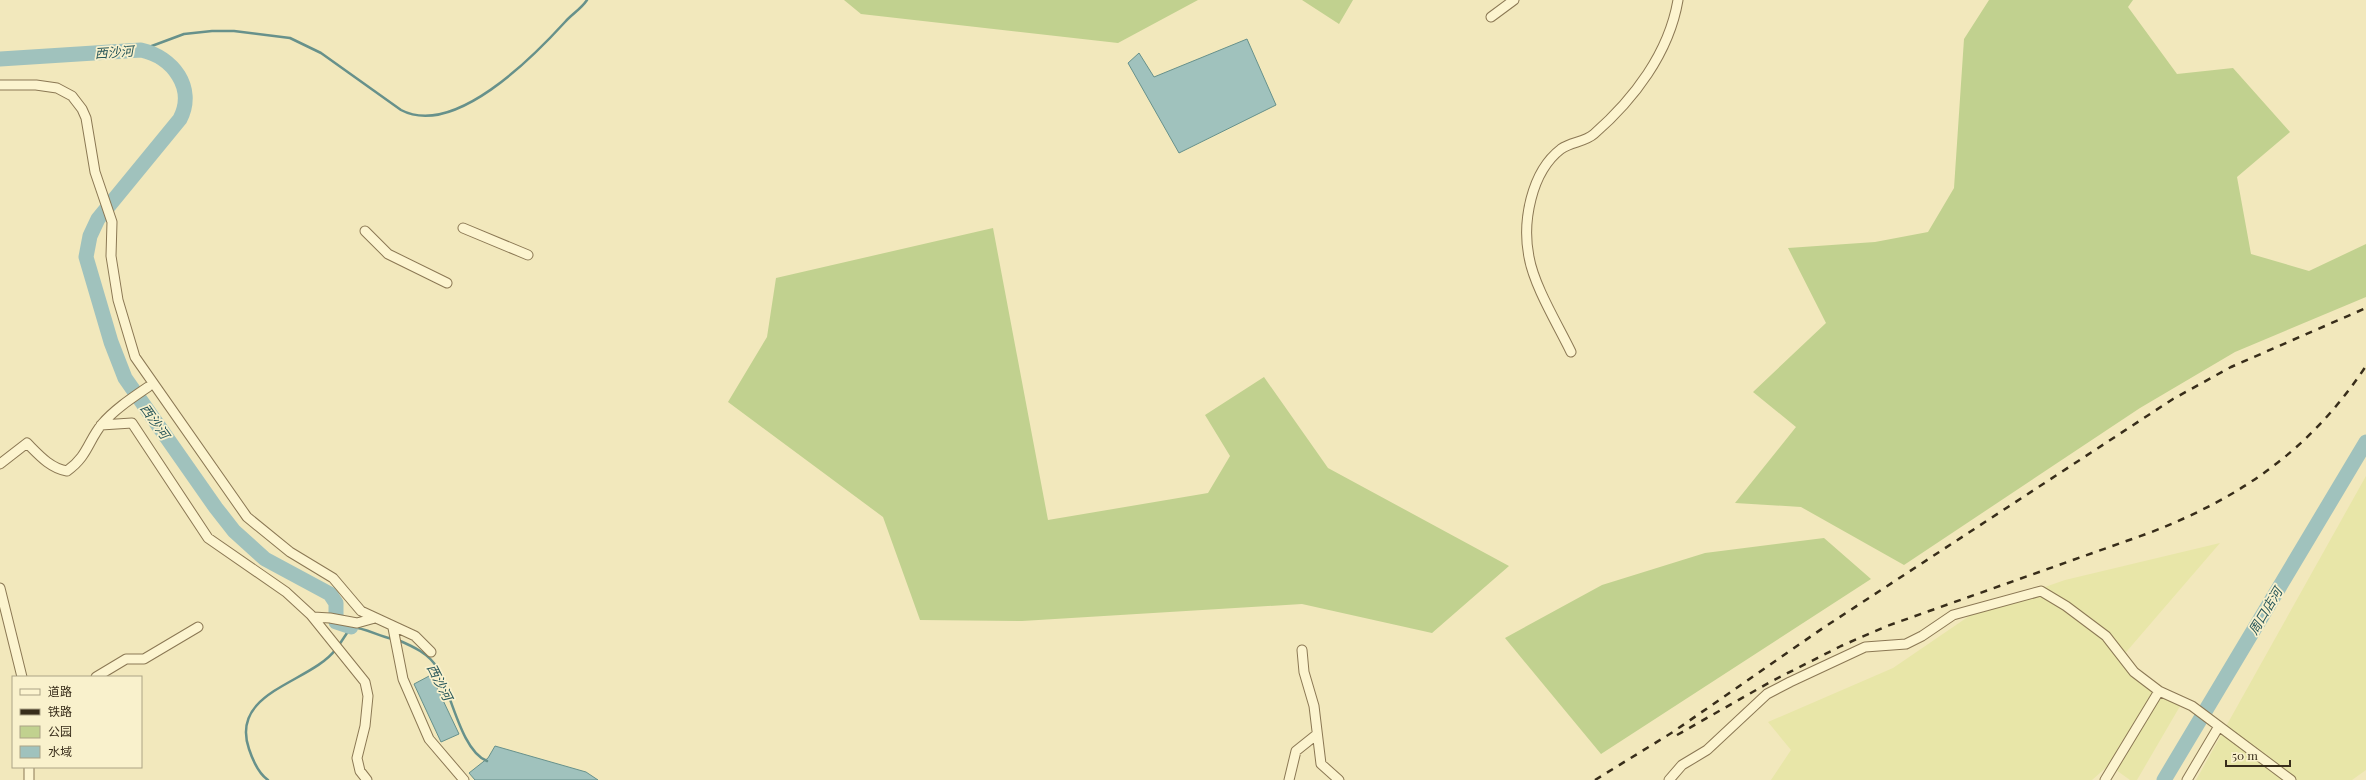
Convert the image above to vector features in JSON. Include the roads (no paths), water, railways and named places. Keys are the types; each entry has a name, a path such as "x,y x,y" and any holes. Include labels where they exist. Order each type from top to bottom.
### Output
{"street":[{"path":"1491,17 1514,0"},
{"path":"1571,352 1543,294 1529,259 1526,233 1530,203 1540,175 1550,158 1562,148 1592,136 1634,94 1650,71 1675,20 1678,0"},
{"path":"0,85 44,86 63,90 72,96 79,104 86,118 91,156 100,190 112,222 111,256 118,300 135,357 247,517 290,552 333,578 361,611 393,628 415,636 431,652"},
{"path":"463,228 528,255"},
{"path":"364,231 388,254 447,283"},
{"path":"0,464 27,443 50,465 58,470 67,471 82,458 102,425 124,403 148,387"},
{"path":"102,425 132,423 208,538 286,592 313,617 365,682 368,696 365,726 357,758 360,771 367,780"},
{"path":"0,588 22,676"},
{"path":"1669,780 1682,765 1707,750 1767,694 1790,682 1865,647 1906,644 1922,636 1953,615 2041,591 2066,606 2106,636 2134,672 2159,691 2192,706 2291,780"},
{"path":"313,617 330,618 357,623 375,618"},
{"path":"98,676 126,660 144,660 198,627"},
{"path":"393,628 403,679 429,739 464,780"},
{"path":"1302,650 1304,672 1314,706 1316,735 1321,764 1339,780"},
{"path":"2104,780 2159,691"},
{"path":"2187,780 2217,725"},
{"path":"1289,780 1296,751 1316,735"},
{"path":"29,768 29,780"}],"water":[{"path":"1247,39 1276,105 1179,153 1128,63 1139,53 1154,77"},
{"path":"431,675 459,734 441,742 414,684"},
{"path":"495,746 586,772 598,780 475,780 469,773 488,758"}],"waterway":[{"path":"141,50 184,34 212,31 234,31 290,38 321,53 401,110 422,116 444,113 468,104 491,90 513,73 587,0"},
{"name":"西沙河","path":"0,59 141,50 163,59 172,67 178,76 183,85 185,96 184,107 180,119 98,219 90,236 86,257 111,342 125,378 216,508 234,531 265,559 330,594 336,603 336,622 351,627"},
{"name":"周口店河","path":"2164,780 2366,442"},
{"name":"西沙河","path":"339,645 351,627 393,639"},
{"name":"西沙河","path":"398,640 420,651 434,663 442,678 463,734 470,746 478,755 487,761"},
{"path":"268,780 261,774 256,766 249,749 246,729 251,714 261,701 276,690 324,661 336,649"}],"railway":[{"path":"1595,780 1673,732 1823,628 2173,399 2231,367 2366,308"},
{"path":"1677,735 1772,681 1841,646 1887,626 2149,533 2214,504 2271,468 2297,446 2322,422 2344,396 2366,366"}]}
